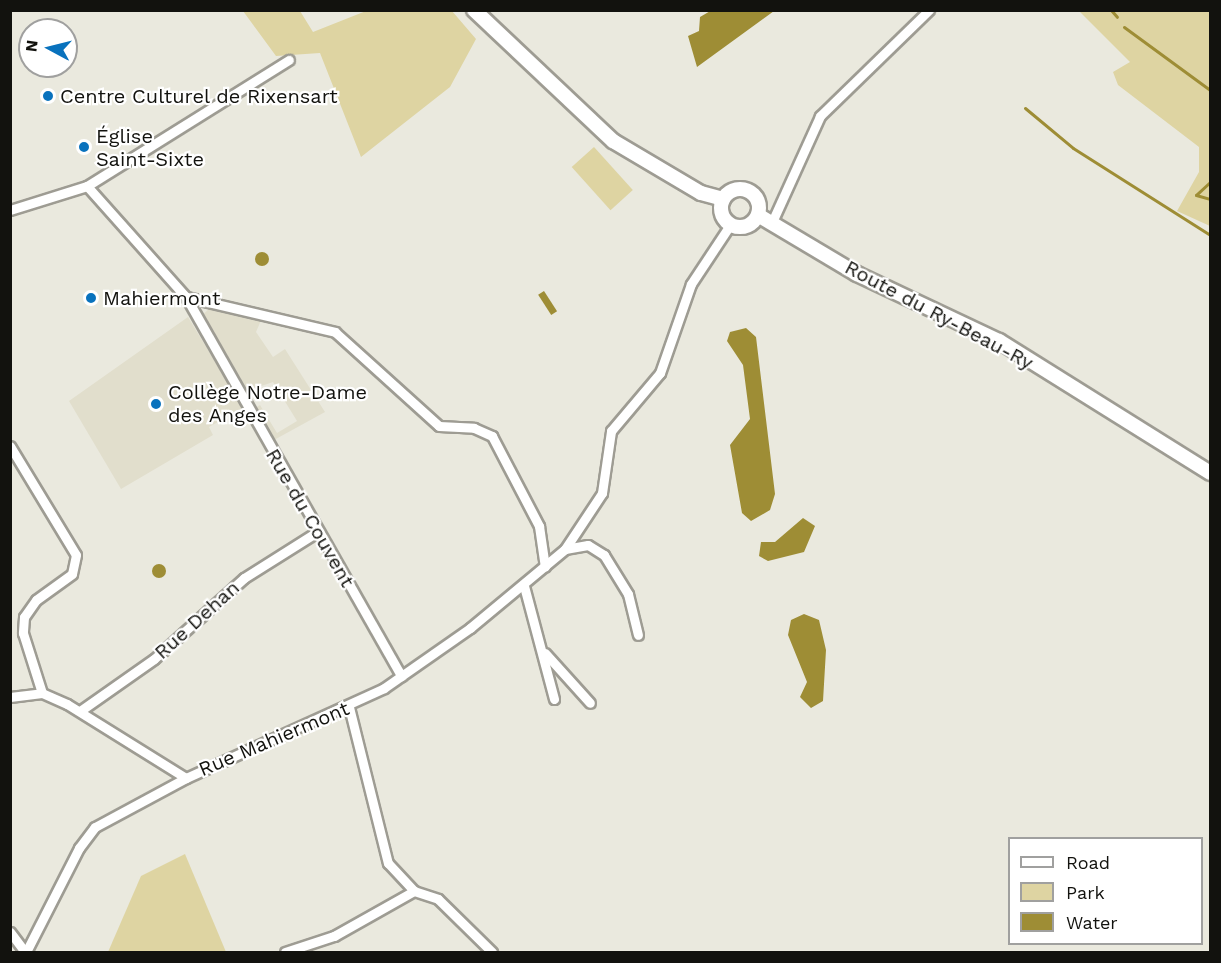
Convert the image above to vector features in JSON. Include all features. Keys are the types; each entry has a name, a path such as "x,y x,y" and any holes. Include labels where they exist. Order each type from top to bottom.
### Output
{"street":[{"path":"474,10 613,141 701,193 723,199 745,189 758,202 758,215 747,226 730,225 722,213 723,199"},
{"path":"772,222 820,116 929,10"},
{"path":"11,210 87,186 288,60"},
{"name":"Rue du Couvent","path":"87,186 186,297 317,532 401,676"},
{"name":"Route du Ry-Beau-Ry","path":"758,215 857,274 999,341 1210,473"},
{"name":"Rue Mahiermont","path":"42,693 80,711 186,777 349,707 401,676 524,586 565,549 602,493 611,431 660,373 691,285 730,225"},
{"path":"186,297 335,332 439,426 474,428 492,436 538,526 545,567"},
{"path":"10,446 76,555 72,573 36,600 24,617 23,633 42,693 10,697"},
{"name":"Rue Dehan","path":"80,711 154,659 244,578 317,532"},
{"path":"565,549 588,545 604,555 628,594 638,635"},
{"path":"524,586 554,699"},
{"path":"542,649 590,703"},
{"path":"349,707 380,845 395,873 414,891 438,899 492,952"},
{"path":"10,932 25,952 90,831 186,777"},
{"path":"285,952 334,936 414,891"}],"shaded area":[{"path":"210,308 262,318 256,332 273,357 285,349 325,412 274,440 255,408 260,405 277,433 297,421 273,382 244,392 199,318"},
{"name":"Collège Notre-Dame des Anges","path":"188,317 243,408 209,427 213,435 121,489 69,401"}],"green space":[{"path":"243,11 300,11 313,32 366,11 452,11 476,39 450,87 361,157 320,53 276,56"},
{"path":"1079,11 1210,11 1210,226 1177,211 1199,172 1199,147 1118,85 1113,72 1130,62"},
{"path":"594,147 633,190 611,210 572,167"},
{"path":"185,854 226,952 108,952 141,876"}],"water":[{"path":"712,10 774,11 697,67 688,36 699,31 700,17"},
{"path":"262,252 267,254 269,259 267,264 262,266 257,264 255,259 257,254"},
{"path":"544,291 557,311 551,315 538,295"},
{"path":"746,328 756,337 775,494 770,510 751,521 742,513 730,445 750,419 743,365 727,341 730,332"},
{"path":"803,518 815,526 804,552 768,561 759,556 761,542 775,542"},
{"path":"156,564 162,564 166,571 162,578 156,578 152,574 152,568"},
{"path":"804,614 819,620 826,650 823,701 811,708 800,697 807,682 788,635 791,620"}],"waterway":[{"path":"1111,10 1117,17"},
{"path":"1124,27 1210,90"},
{"path":"1025,108 1073,148 1210,235"},
{"path":"1210,182 1196,195 1210,199"}],"place":[{"name":"Centre Culturel de Rixensart","path":"48,96"},
{"name":"Église Saint-Sixte","path":"84,147"},
{"name":"Mahiermont","path":"91,298"},
{"name":"Collège Notre-Dame des Anges","path":"156,404"}]}
